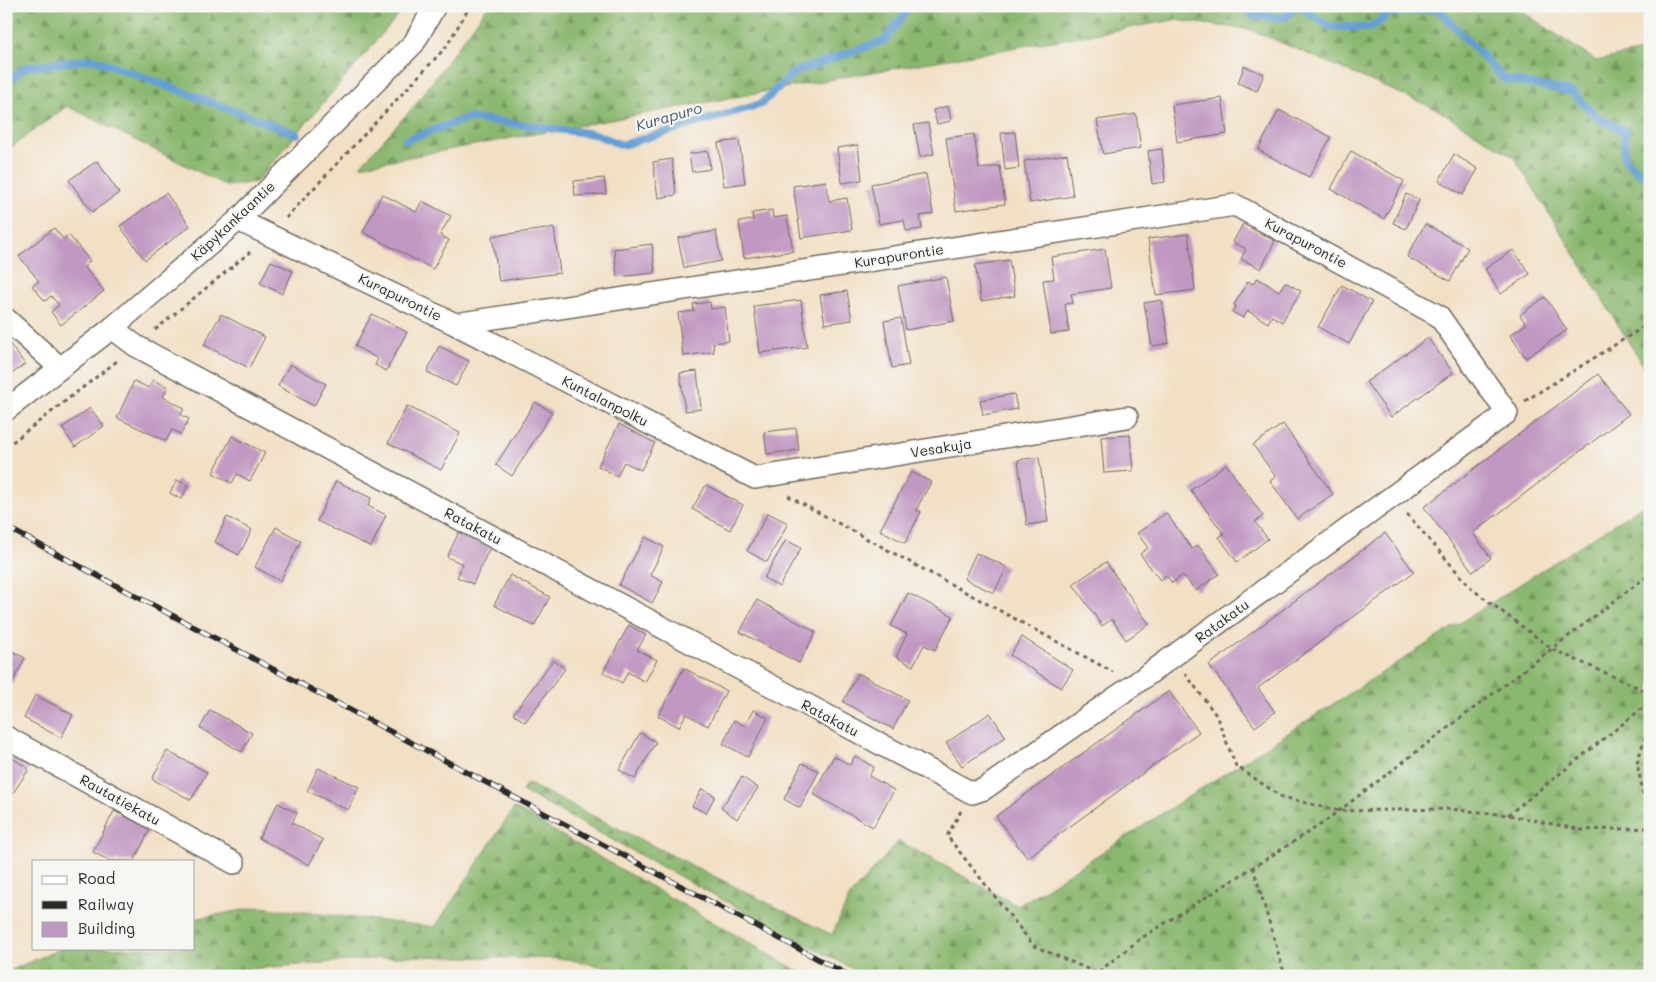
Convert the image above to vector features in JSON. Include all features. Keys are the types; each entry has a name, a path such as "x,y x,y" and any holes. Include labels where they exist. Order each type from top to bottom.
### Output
{"street":[{"name":"Käpykankaantie","path":"6,410 59,367 112,328 238,220 414,43 435,6"},
{"name":"Kurapurontie","path":"238,220 455,324 1235,205 1439,316 1507,413"},
{"path":"6,319 59,367"},
{"name":"Kuntalanpolku","path":"455,324 755,478"},
{"name":"Ratakatu","path":"112,328 136,346 972,793 984,789 1135,684 1507,413"},
{"name":"Vesakuja","path":"755,478 1127,417"},
{"name":"Rautatiekatu","path":"6,737 234,863"}],"path":[{"path":"1507,413 1650,324"},
{"path":"755,478 1135,684"},
{"path":"1392,497 1472,589 1552,649 1650,693"},
{"path":"972,793 947,836 1034,946 1097,973 1140,939 1323,823 1650,574"},
{"path":"1173,656 1216,716 1236,766 1282,797 1339,811 1450,809 1508,814 1582,830 1650,827 1637,763 1650,720"},
{"path":"1508,814 1650,702"},
{"path":"1253,867 1285,976"}],"green space":[{"path":"6,6 406,6 256,182 227,186 67,106 6,151"},
{"path":"488,6 1514,6 1596,61 1650,49 1650,140 1643,151 1650,160 1650,376 1514,157 1436,109 1252,30 1174,20 844,77 360,166 416,104"},
{"path":"1650,501 1650,976 866,976 522,791 527,783 832,935 850,896 899,841 1018,906"},
{"path":"514,808 807,976 643,976 568,959 408,956 249,969 210,976 6,976 6,972 58,950 195,950 195,919 259,907 435,927"}],"building":[{"path":"1244,66 1264,74 1257,91 1238,83"},
{"path":"1222,98 1227,134 1177,142 1172,105"},
{"path":"948,106 951,121 937,124 933,110"},
{"path":"1279,110 1331,137 1309,177 1258,150"},
{"path":"1136,114 1141,148 1103,154 1097,120"},
{"path":"928,123 934,154 920,157 914,125"},
{"path":"1015,132 1019,168 1005,170 1001,133"},
{"path":"974,134 979,169 1000,166 1005,204 956,211 946,138"},
{"path":"739,140 745,183 724,186 718,143"},
{"path":"858,145 862,180 842,183 837,148"},
{"path":"1162,149 1165,182 1152,184 1148,151"},
{"path":"708,151 710,169 692,172 689,154"},
{"path":"1351,151 1404,181 1384,219 1331,189"},
{"path":"1067,154 1073,196 1030,203 1024,161"},
{"path":"1454,154 1478,169 1463,195 1439,181"},
{"path":"672,159 676,195 658,198 653,162"},
{"path":"97,161 119,193 92,212 69,180"},
{"path":"926,174 933,214 920,216 922,229 906,231 904,220 879,224 871,184"},
{"path":"604,178 606,194 575,196 574,181"},
{"path":"826,181 829,201 847,198 852,230 801,238 793,186"},
{"path":"166,193 190,226 145,260 120,226"},
{"path":"382,194 416,212 422,201 451,216 440,235 449,240 433,269 363,232"},
{"path":"1406,194 1419,200 1406,229 1393,223"},
{"path":"772,210 773,218 787,216 793,251 744,258 739,222 753,220 752,213"},
{"path":"1243,224 1275,241 1261,269 1241,259 1246,249 1233,242"},
{"path":"1425,224 1468,248 1450,281 1407,257"},
{"path":"54,228 63,239 69,235 90,261 84,267 104,291 61,325 51,312 59,305 51,296 45,301 32,286 39,281 19,256"},
{"path":"554,228 560,273 499,281 492,236"},
{"path":"716,231 721,261 684,268 678,238"},
{"path":"1188,234 1195,290 1156,295 1148,239"},
{"path":"652,244 655,273 617,277 614,249"},
{"path":"1105,249 1111,288 1071,294 1073,303 1065,304 1069,332 1051,334 1043,280 1054,279 1051,257"},
{"path":"1513,250 1530,274 1501,294 1485,269"},
{"path":"1009,260 1015,296 981,301 975,265"},
{"path":"271,261 293,271 282,294 260,283"},
{"path":"946,277 954,321 906,330 898,286"},
{"path":"1257,278 1279,291 1285,282 1301,291 1282,322 1272,316 1268,323 1248,311 1243,318 1232,312 1248,281 1253,284"},
{"path":"1342,285 1372,302 1349,344 1318,327"},
{"path":"847,291 852,320 825,324 820,295"},
{"path":"1545,297 1567,330 1526,358 1510,335 1526,324 1520,315"},
{"path":"801,300 807,347 760,353 754,306"},
{"path":"1162,300 1169,343 1152,346 1144,303"},
{"path":"710,302 711,309 725,307 729,341 713,343 714,352 683,356 678,313 694,311 693,304"},
{"path":"221,314 265,337 249,368 204,345"},
{"path":"372,314 407,332 386,371 375,365 378,359 355,346"},
{"path":"901,318 909,365 892,368 884,321"},
{"path":"1428,338 1453,373 1391,417 1366,382"},
{"path":"8,342 25,364 6,378 6,343"},
{"path":"439,346 469,361 456,386 427,372"},
{"path":"290,364 326,384 314,406 278,386"},
{"path":"697,371 701,409 685,411 680,373"},
{"path":"1598,374 1629,414 1473,533 1491,558 1473,572 1424,507"},
{"path":"153,380 168,387 163,397 184,408 181,415 189,419 181,434 172,430 166,441 117,418 134,381 149,388"},
{"path":"1014,394 1017,409 983,415 980,400"},
{"path":"535,402 552,412 512,476 496,465"},
{"path":"407,406 460,433 441,470 388,443"},
{"path":"90,408 104,426 75,447 62,428"},
{"path":"619,424 655,443 641,470 624,462 617,476 598,466"},
{"path":"1283,424 1333,494 1297,519 1270,481 1276,477 1253,445"},
{"path":"796,428 799,450 767,454 764,432"},
{"path":"1130,435 1133,471 1104,473 1101,437"},
{"path":"232,436 265,453 250,481 237,474 232,483 213,473"},
{"path":"1039,457 1048,522 1027,525 1018,460"},
{"path":"1226,464 1263,516 1255,522 1268,539 1237,562 1219,537 1224,534 1191,490"},
{"path":"911,472 931,482 916,510 921,512 905,543 880,530"},
{"path":"177,480 188,486 181,499 170,493"},
{"path":"336,481 371,498 368,506 386,515 371,547 317,521"},
{"path":"706,485 743,505 730,530 692,509"},
{"path":"768,513 788,523 767,562 747,551"},
{"path":"1166,513 1192,549 1198,545 1219,574 1196,591 1183,575 1172,583 1166,575 1160,580 1140,554 1148,548 1137,533"},
{"path":"227,517 252,530 239,555 215,542"},
{"path":"276,527 301,541 280,581 255,567"},
{"path":"459,532 490,547 473,584 457,577 463,564 447,557"},
{"path":"1385,533 1414,572 1258,688 1275,712 1255,727 1209,665"},
{"path":"645,537 664,547 650,575 663,582 652,603 619,585"},
{"path":"786,540 801,548 779,587 764,578"},
{"path":"976,553 1007,567 994,593 964,579"},
{"path":"1106,562 1149,624 1126,640 1112,619 1102,626 1073,584"},
{"path":"510,575 550,597 534,626 494,605"},
{"path":"908,593 953,616 935,650 924,645 913,666 896,657 907,634 891,626"},
{"path":"757,600 816,632 799,663 740,632"},
{"path":"629,625 646,635 637,650 657,660 645,682 628,672 622,683 603,672"},
{"path":"1022,637 1073,670 1061,688 1010,655"},
{"path":"6,648 25,658 10,687 6,685"},
{"path":"553,660 565,669 525,722 513,714"},
{"path":"684,668 726,691 708,726 686,714 679,727 658,716"},
{"path":"858,673 908,700 893,729 843,702"},
{"path":"1169,691 1199,732 1027,858 996,816"},
{"path":"35,695 73,715 61,738 24,718"},
{"path":"210,710 252,733 242,752 200,728"},
{"path":"753,710 768,718 748,757 723,744 734,720 745,726"},
{"path":"990,713 1006,737 962,766 946,743"},
{"path":"640,733 656,742 635,779 619,770"},
{"path":"167,751 207,772 191,800 152,779"},
{"path":"6,754 29,769 11,796 6,792"},
{"path":"834,756 850,765 855,756 874,767 869,776 894,790 873,827 813,794"},
{"path":"802,763 819,771 800,808 784,799"},
{"path":"318,768 359,787 348,810 307,791"},
{"path":"742,777 758,788 737,819 721,808"},
{"path":"702,789 715,796 706,813 692,806"},
{"path":"278,803 297,813 292,823 323,840 309,865 259,838"},
{"path":"114,811 150,829 134,860 108,860 93,852"}],"waterway":[{"name":"Kurapuro","path":"406,140 468,118 595,134 622,145 761,104 795,72 885,40 910,6"},
{"name":"Kurapuro","path":"1249,6 1251,15 1285,18 1297,6"},
{"name":"Kurapuro","path":"1299,6 1329,26 1370,28 1392,12 1438,9 1504,79 1572,92 1598,118 1625,131 1624,159 1650,182"},
{"path":"6,83 26,67 94,59 297,134"}],"railway":[{"path":"6,527 850,976"}]}
